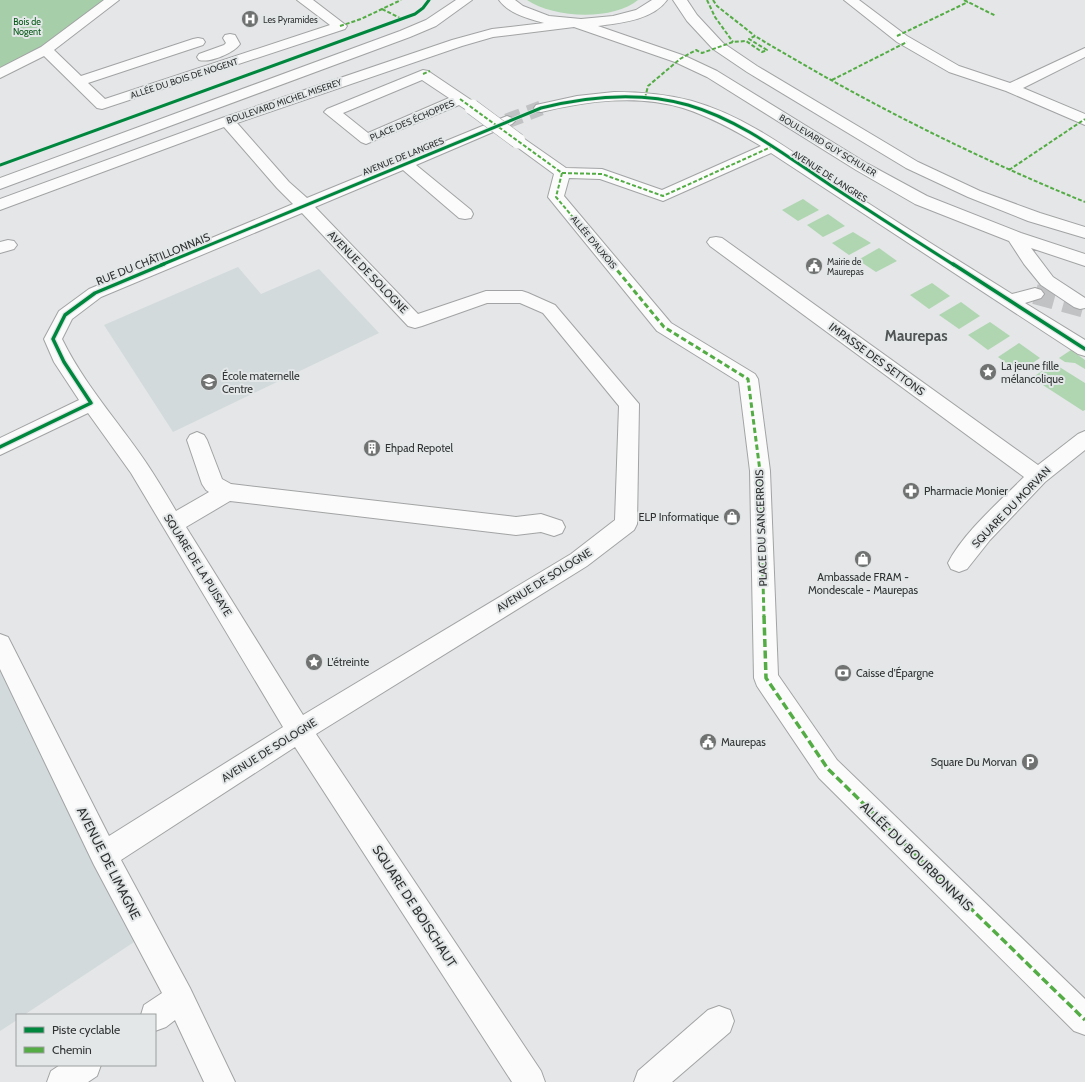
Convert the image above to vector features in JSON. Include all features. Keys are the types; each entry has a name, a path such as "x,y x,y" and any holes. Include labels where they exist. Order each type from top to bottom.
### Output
{"street":[{"path":"0,74 46,50 112,0"},
{"name":"ALLÉE DU BOIS DE NOGENT","path":"46,50 102,105 340,26 304,0"},
{"name":"BOULEVARD MICHEL MISEREY","path":"0,184 405,34 431,23 465,0"},
{"path":"506,0 522,11 543,18 575,23 602,22 628,17 648,9 660,0"},
{"path":"680,0 692,18 718,46 752,69 912,165 974,194 1034,217 1085,233"},
{"path":"851,0 902,39 954,69 1011,88 1085,120"},
{"name":"BOULEVARD MICHEL MISEREY","path":"0,204 227,121 457,43 492,33 575,23"},
{"name":"BOULEVARD GUY SCHULER","path":"575,23 680,59 712,74 862,167 921,200 1015,238 1085,260"},
{"path":"154,88 148,76 229,48 233,44 230,38"},
{"path":"78,82 198,42"},
{"path":"1011,88 1085,52"},
{"name":"PLACE DES ÉCHOPPES","path":"426,72 466,103 366,139 332,112 426,72"},
{"name":"AVENUE DE LANGRES","path":"541,108 564,101 603,96 632,96 653,98 687,105 717,115 771,147 1085,349"},
{"path":"466,103 562,173 602,174 663,196 771,147"},
{"name":"AVENUE DE SOLOGNE","path":"104,855 299,731 579,560 626,524 629,404 549,309 522,297 486,297 415,322 304,205 283,185 227,121"},
{"name":"AVENUE DE LANGRES","path":"304,205 507,121"},
{"path":"405,164 465,214"},
{"name":"ALLÉE D'AUXOIS","path":"562,173 556,197 664,327 748,379"},
{"name":"RUE DU CHÂTILLONNAIS","path":"91,403 64,362 53,339 65,315 95,293 304,205"},
{"path":"1015,238 1047,281 1080,303"},
{"name":"IMPASSE DES SETTONS","path":"716,242 1038,476"},
{"path":"1009,301 1035,294"},
{"name":"PLACE DU SANCERROIS","path":"748,379 760,471 766,678"},
{"path":"0,447 91,403"},
{"name":"SQUARE DE LA PUISAYE","path":"91,403 138,467 299,731"},
{"name":"SQUARE DU MORVAN","path":"959,563 982,534 1038,476 1085,439"},
{"path":"197,440 213,484 227,492 516,526 541,523 554,527"},
{"path":"172,524 227,492"},
{"name":"AVENUE DE LIMAGNE","path":"0,644 104,855 180,998 220,1082"},
{"name":"ALLÉE DU BOURBONNAIS","path":"766,678 828,769 1085,1020"},
{"name":"SQUARE DE BOISCHAUT","path":"299,731 530,1082"},
{"path":"156,1015 180,998"},
{"path":"649,1082 719,1021"},
{"path":"62,1082 85,1066"}],"shaded area":[{"name":"École maternelle Centre","path":"238,267 261,294 319,269 379,333 173,432 104,325"},
{"path":"0,649 143,936 26,1014 16,1014 16,1021 0,1031"}],"green space":[{"name":"Bois de Nogent","path":"0,0 107,0 27,60 0,74"},
{"path":"527,0 638,0 627,7 614,11 583,15 552,11"},
{"path":"803,199 819,210 798,221 782,210"},
{"path":"828,214 845,226 823,237 807,225"},
{"path":"853,232 871,243 849,255 832,243"},
{"path":"879,248 897,261 876,272 858,260"},
{"path":"932,283 950,296 929,309 910,295"},
{"path":"961,302 980,316 959,329 939,315"},
{"path":"990,322 1010,336 988,350 968,335"},
{"path":"1019,343 1040,358 1019,372 998,357"},
{"path":"1071,350 1085,360 1085,369 1075,363 1065,362 1059,358"},
{"path":"1053,363 1085,383 1085,410 1083,411 1032,378"}],"tunnel":[{"path":"507,121 541,108"},
{"path":"1035,294 1085,308"}],"marked path":[{"path":"340,26 361,19 401,0"},
{"path":"707,0 715,17 733,42"},
{"path":"713,0 717,6 755,36"},
{"path":"964,0 996,16"},
{"path":"897,36 968,2"},
{"path":"382,9 402,19"},
{"path":"645,98 648,86 680,59 696,50 702,53 733,42 746,41 762,52 767,50 749,39 755,36 834,83 916,126 958,147 1042,185 1085,202"},
{"path":"832,80 907,42"},
{"path":"423,74 430,71"},
{"path":"460,99 562,173"},
{"path":"1009,170 1085,119"},
{"path":"562,173 602,174 663,196 771,147"},
{"path":"562,173 556,197 664,327 748,379 760,471 766,678 828,769 1085,1020"}],"cycle path":[{"path":"0,165 415,14 423,8 429,0"},
{"path":"0,447 91,403 64,362 53,339 65,315 95,293 541,108 577,100 614,96 651,98 688,105 708,112 750,133 771,145 848,197 1085,349"}],"place":[{"name":"Les Pyramides","path":"250,19"},
{"name":"Mairie de Maurepas","path":"814,266"},
{"name":"La jeune fille mélancolique","path":"988,372"},
{"name":"École maternelle Centre","path":"209,382"},
{"name":"Ehpad Repotel","path":"372,448"},
{"name":"Pharmacie Monier","path":"911,491"},
{"name":"ELP Informatique","path":"732,517"},
{"name":"Ambassade FRAM - Mondescale - Maurepas","path":"863,559"},
{"name":"L'étreinte","path":"314,662"},
{"name":"Caisse d'Épargne","path":"843,673"},
{"name":"Maurepas","path":"708,742"},
{"name":"Square Du Morvan","path":"1030,762"}],"district":[{"name":"Maurepas","path":"916,336"}]}
